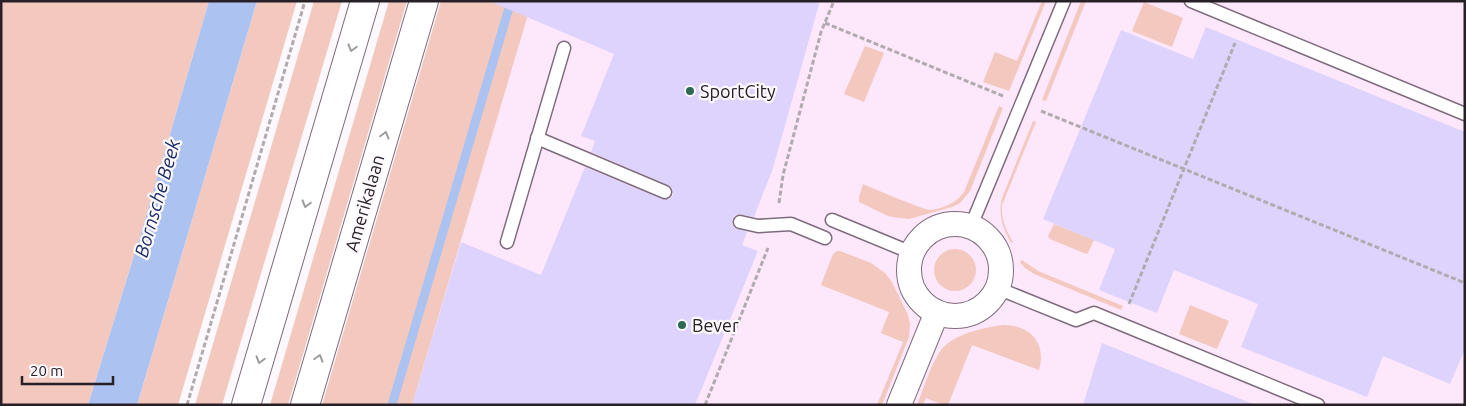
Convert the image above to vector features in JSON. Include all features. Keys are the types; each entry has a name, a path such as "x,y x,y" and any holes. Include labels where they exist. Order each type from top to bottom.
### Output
{"main road":[{"path":"246,405 365,1"},
{"name":"Amerikalaan","path":"305,405 424,1"}],"street":[{"path":"956,223 971,226 990,239 998,253 1001,268 999,283 988,302 975,311 960,316 945,315 919,300 911,286 908,272 912,253 922,237 934,228 956,223"},
{"path":"899,405 937,312"}],"lane":[{"path":"971,226 1064,1"},
{"path":"1191,1 1465,114"},
{"path":"507,242 564,48"},
{"path":"537,138 665,192"},
{"path":"832,220 912,253"},
{"path":"740,222 758,226 791,224 825,238"},
{"path":"997,288 1076,320 1094,313 1318,405"}],"path":[{"path":"186,405 305,1"},
{"path":"705,405 777,225 783,175 822,32 834,1"},
{"path":"1121,324 1243,22"},
{"path":"825,23 1465,283"}],"shaded area":[{"path":"1,1 209,1 88,405 1,405"},
{"path":"257,1 297,1 178,405 137,405"},
{"path":"314,1 342,1 222,405 195,405"},
{"path":"389,1 407,1 288,405 270,405"},
{"path":"441,1 532,1 412,405 322,405"},
{"path":"475,1 1465,1 1465,405 340,405"},
{"path":"1042,1 1046,1 1009,91 983,82 995,52 1017,61"},
{"path":"1081,1 1086,1 1046,101 1042,100"},
{"path":"1144,2 1183,18 1172,47 1132,31"},
{"path":"865,46 884,53 864,102 844,94"},
{"path":"999,106 1003,108 970,191 960,203 909,219 888,216 859,202 863,184 930,210 944,207 954,202 964,192"},
{"path":"1033,121 1036,122 1002,205 1003,220 1013,242 1011,243 1002,222 1001,211 1002,198"},
{"path":"1054,224 1094,240 1088,253 1086,254 1050,239 1048,236"},
{"path":"955,249 970,255 976,270 970,285 955,291 940,285 934,270 940,255"},
{"path":"837,251 871,263 885,273 892,282 908,315 910,324 909,337 882,405 877,405 903,342 881,333 889,312 821,285 833,254"},
{"path":"1022,260 1038,271 1123,306 1121,310 1034,274 1025,268 1020,262"},
{"path":"1190,305 1229,321 1217,349 1179,334"},
{"path":"1003,325 1021,328 1034,337 1041,352 1039,370 972,345 948,405 943,405 926,398 923,405 917,405 932,365 944,346 968,333"}],"water":[{"name":"Bornsche Beek","path":"209,1 257,1 137,405 88,405 141,233"}],"building":[{"path":"489,1 820,1 773,168 754,217 738,214 732,220 735,228 747,232 742,245 758,251 695,405 412,405 461,242 541,275 585,167 662,199 669,199 673,195 672,188 668,185 591,152 595,141 581,136 614,54"},
{"path":"1206,27 1465,132 1465,349 1450,384 1383,356 1367,397 1241,347 1258,304 1174,270 1157,313 1099,290 1115,249 1043,219 1121,30 1193,59"},
{"path":"1102,343 1253,404 1253,405 1083,405"}],"waterway":[{"path":"392,405 511,1"}],"place":[{"name":"SportCity","path":"690,91"},
{"name":"Bever","path":"682,325"}]}
